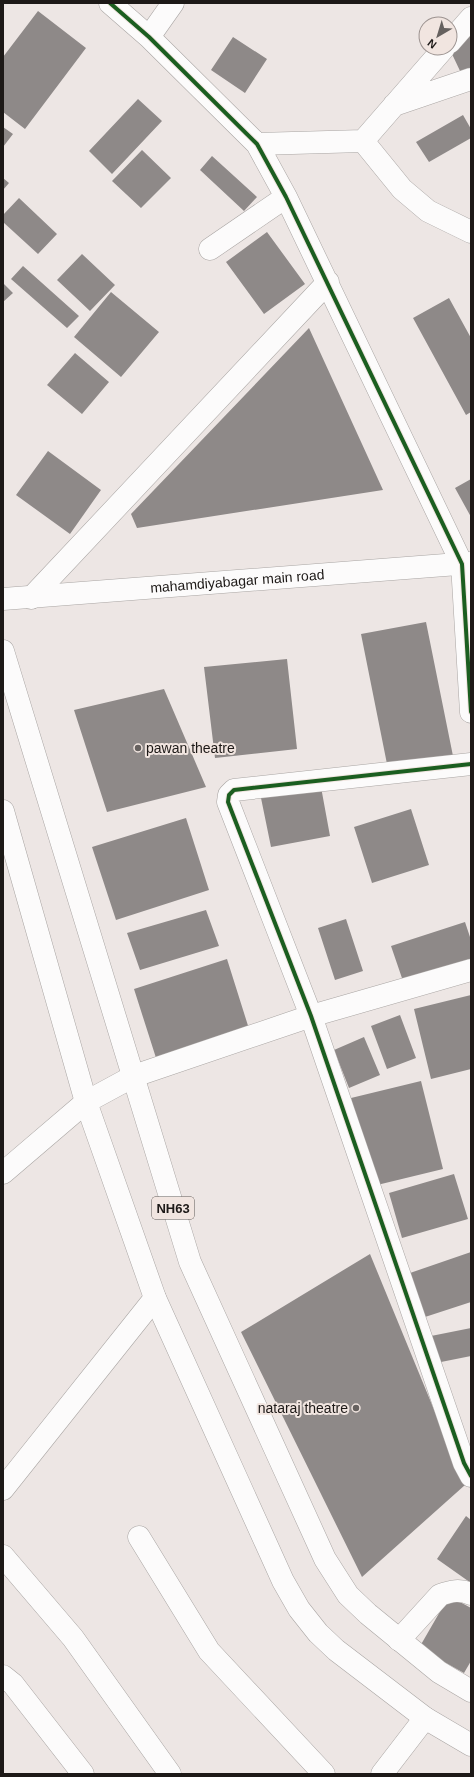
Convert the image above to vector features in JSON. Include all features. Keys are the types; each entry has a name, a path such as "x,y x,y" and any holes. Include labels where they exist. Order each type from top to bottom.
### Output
{"main road":[{"path":"110,3 150,37 257,144 286,197 467,564 471,712"},
{"path":"150,37 173,3"},
{"path":"458,33 471,18"},
{"path":"257,144 363,141 437,56"},
{"path":"393,106 471,79"},
{"path":"363,141 402,189 428,211 471,232"},
{"path":"210,249 286,197"},
{"path":"31,598 328,282"},
{"name":"mahamdiyabagar main road","path":"3,599 467,564"},
{"name":"NH63","path":"3,651 190,1262 325,1559 348,1594 368,1614 438,1672 471,1692"},
{"path":"471,764 234,790 229,795 228,802 311,1016 464,1462 471,1476"},
{"path":"3,811 86,1102 155,1298 282,1581 299,1609 318,1633 336,1650 425,1718 471,1745"},
{"path":"3,1173 86,1102 134,1076 311,1016 471,970"},
{"path":"3,1489 155,1298"},
{"path":"138,1537 209,1651 324,1774"},
{"path":"3,1556 73,1638 170,1774"},
{"path":"399,1640 440,1595 449,1591 464,1591 471,1594"},
{"path":"3,1676 13,1684 83,1774"},
{"path":"382,1774 425,1718"}],"building":[{"path":"38,11 86,48 25,129 3,112 3,57"},
{"path":"471,35 471,68 461,73 453,56 458,56 458,48"},
{"path":"233,37 267,59 245,93 211,70"},
{"path":"138,99 162,121 112,174 89,151"},
{"path":"463,115 471,129 471,138 429,162 416,142"},
{"path":"3,127 13,134 3,147"},
{"path":"142,150 171,178 141,208 112,181"},
{"path":"212,156 257,197 244,211 200,170"},
{"path":"3,178 9,183 3,190"},
{"path":"19,198 57,234 38,254 3,222 3,215"},
{"path":"267,232 305,284 264,314 226,262"},
{"path":"82,254 115,285 90,311 57,280"},
{"path":"23,266 79,316 67,328 11,279"},
{"path":"3,283 13,293 3,302"},
{"path":"111,292 159,332 121,377 74,337"},
{"path":"449,298 471,338 471,412 466,415 413,318"},
{"path":"309,328 383,490 137,528 131,514"},
{"path":"75,353 109,382 82,414 47,385"},
{"path":"48,451 101,490 70,534 16,495"},
{"path":"471,479 471,517 455,488"},
{"path":"426,622 453,756 388,769 361,634"},
{"path":"287,659 297,749 215,758 204,667"},
{"name":"pawan theatre","path":"164,689 206,787 107,812 74,710"},
{"path":"321,787 330,836 271,847 261,798"},
{"path":"411,809 429,865 372,883 354,827"},
{"path":"186,818 209,890 116,920 92,847"},
{"path":"206,910 219,946 140,970 127,933"},
{"path":"346,919 363,971 335,980 318,928"},
{"path":"465,922 471,940 471,962 404,984 391,946"},
{"path":"227,959 250,1032 157,1061 134,989"},
{"path":"471,995 471,1069 431,1079 414,1009"},
{"path":"400,1015 416,1058 387,1069 371,1026"},
{"path":"364,1037 380,1075 349,1088 334,1050"},
{"path":"421,1081 443,1169 373,1186 351,1098"},
{"path":"454,1174 468,1219 402,1238 389,1193"},
{"path":"471,1252 471,1302 425,1317 410,1273"},
{"name":"nataraj theatre","path":"370,1254 465,1485 362,1577 241,1332"},
{"path":"471,1328 471,1356 436,1363 431,1336"},
{"path":"466,1516 471,1520 471,1583 437,1559"},
{"path":"449,1596 471,1608 471,1661 464,1673 419,1648"}],"cycle path":[{"path":"110,3 149,37 257,144 286,197 462,564 471,712"},
{"path":"471,764 234,790 229,795 228,802 311,1016 464,1463 471,1476"}],"place":[{"name":"pawan theatre","path":"138,748"},
{"name":"nataraj theatre","path":"356,1408"}]}
